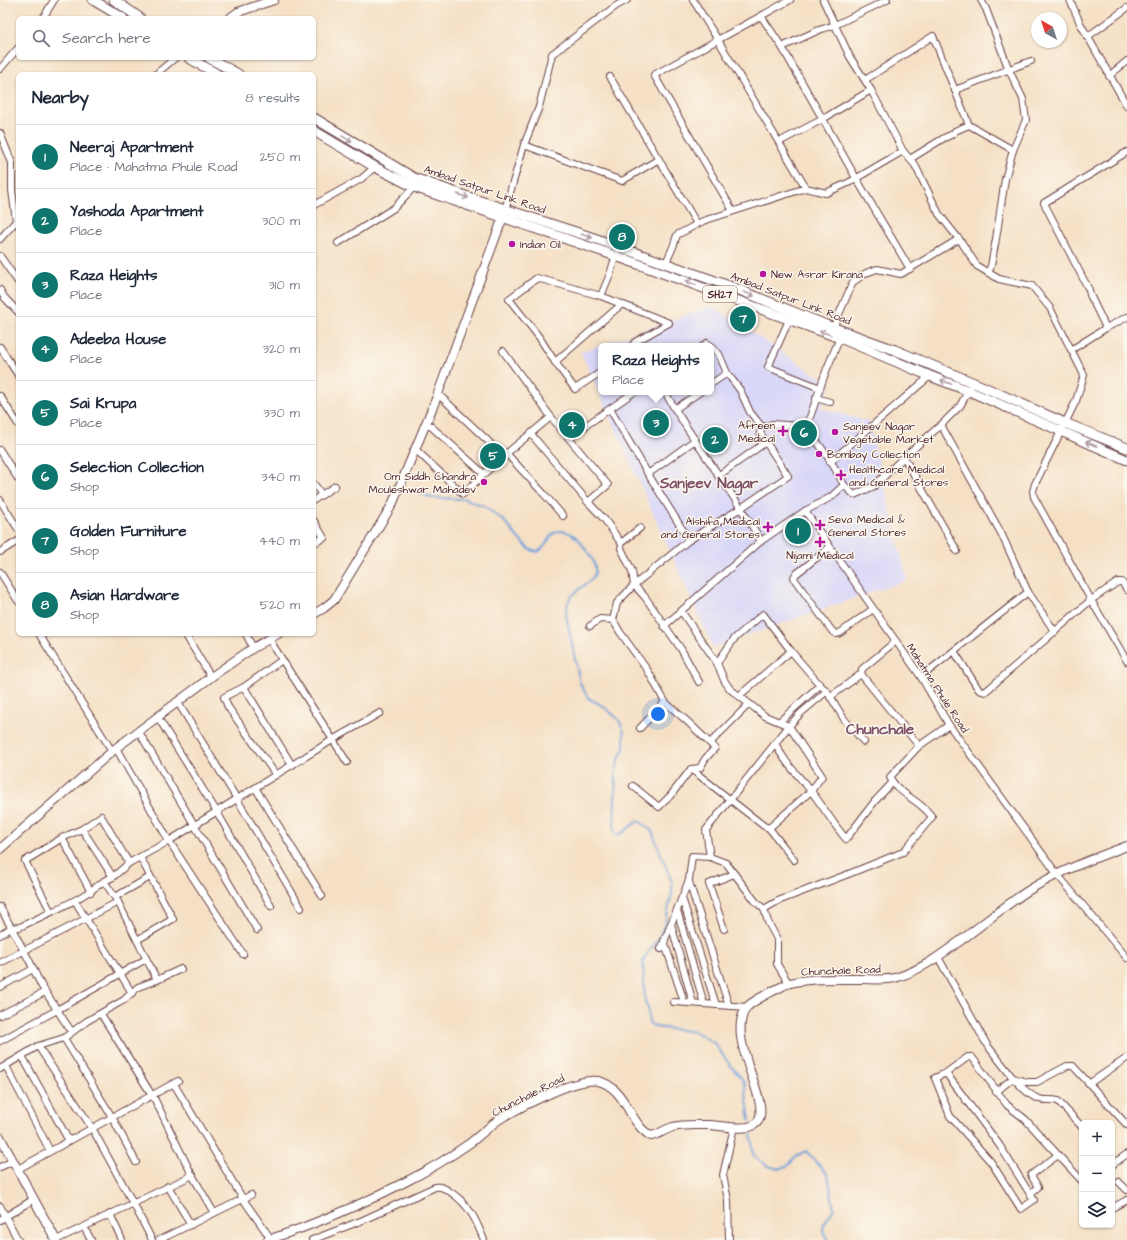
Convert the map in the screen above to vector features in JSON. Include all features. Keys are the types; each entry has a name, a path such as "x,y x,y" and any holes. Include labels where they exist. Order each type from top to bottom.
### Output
{"main road":[{"path":"93,0 120,16"},
{"path":"114,0 137,16"},
{"path":"192,60 214,72"},
{"path":"213,60 234,72"},
{"name":"Ambad Satpur Link Road","path":"316,119 414,178 504,214"},
{"name":"Ambad Satpur Link Road","path":"316,132 375,167 414,187 618,251 664,268 789,320 895,350 971,387 1063,428 1127,460"},
{"name":"Ambad Satpur Link Road","path":"664,268 732,287 833,328 841,335 930,376 971,387"},
{"name":"Ambad Satpur Link Road","path":"1063,428 1127,448"}],"street":[{"path":"44,16 54,0"},
{"path":"233,16 238,12 274,0"},
{"path":"316,613 334,600 392,505 438,394 504,214 524,145 539,107 552,54 616,6 627,0"},
{"path":"693,0 806,188"},
{"path":"733,211 654,75 790,0"},
{"path":"823,0 850,56 890,124 903,151 918,172 939,214 959,239 977,266 999,279 1032,286 1050,308 1084,375 1076,401 1035,484 1034,497 1091,600 1127,661"},
{"path":"782,47 819,30 835,25 887,0"},
{"path":"981,0 1022,98 1026,120 1013,150 1005,179 996,239 991,266 988,272"},
{"path":"1070,0 1087,37 1127,106"},
{"path":"1087,37 1127,8"},
{"path":"761,16 782,47 856,178 910,269"},
{"path":"865,80 933,36 969,125 1013,150"},
{"path":"0,70 16,50"},
{"path":"158,72 173,60"},
{"path":"955,90 1031,61"},
{"path":"1109,76 1127,61"},
{"path":"610,77 698,224"},
{"path":"779,142 823,119 871,90"},
{"path":"910,159 953,134 955,131 969,125"},
{"path":"0,133 12,163 12,190 16,215"},
{"path":"524,145 622,181 659,159"},
{"path":"664,268 677,234 698,224 733,211 806,188 826,193 903,151"},
{"path":"1106,328 1089,290 1044,203 1127,152"},
{"path":"316,204 361,179 375,167"},
{"path":"338,243 394,208 414,187"},
{"path":"0,239 16,222"},
{"path":"833,328 853,282 866,273 877,269 901,274 959,239"},
{"path":"601,296 618,251"},
{"path":"0,256 16,279"},
{"path":"598,374 575,389 539,337 509,299 538,278 601,296 669,323 638,343"},
{"path":"0,290 4,297 16,310"},
{"path":"555,362 622,304"},
{"path":"1071,350 1127,317"},
{"path":"789,320 768,367 820,388"},
{"path":"762,427 772,424 799,426 809,420 816,398 841,335"},
{"path":"0,347 16,372"},
{"path":"714,349 719,354 727,373 740,390 750,412 762,427"},
{"path":"503,351 551,417 608,485 588,502"},
{"path":"714,382 727,373"},
{"path":"830,462 930,376"},
{"path":"802,424 816,439 844,485 854,495 874,486 904,457 941,425 960,406 971,387"},
{"path":"438,394 544,494 563,516"},
{"path":"570,438 630,395"},
{"path":"667,395 761,541"},
{"path":"675,409 696,395"},
{"path":"0,396 16,421"},
{"path":"816,398 830,402"},
{"path":"610,409 689,540"},
{"path":"415,449 463,494 504,455 551,417"},
{"path":"426,422 484,474"},
{"path":"941,425 1001,533 1028,592 1055,632"},
{"path":"633,786 659,807 671,795 691,769 700,768 714,748 665,702 648,671 613,620 617,603 634,585 689,540 741,508 788,476 760,433 762,427"},
{"path":"530,434 605,520 622,543 640,528"},
{"path":"648,474 695,440"},
{"path":"718,476 766,442"},
{"path":"0,450 16,476"},
{"path":"904,457 957,551"},
{"path":"664,626 761,541 805,511 831,497 844,485"},
{"path":"316,499 335,486"},
{"path":"316,487 322,495"},
{"path":"0,500 16,526"},
{"name":"Mahatma Phule Road","path":"805,511 829,548 921,677 949,725 1057,874 1127,958"},
{"path":"316,524 324,538 316,543"},
{"path":"0,552 16,542"},
{"path":"621,548 632,571 634,585 645,597 681,649 699,682"},
{"path":"829,548 796,574 794,577 795,580 832,631 836,634 840,633 873,609"},
{"path":"0,572 16,598"},
{"path":"954,651 979,690 985,692 1091,600 1118,582 1122,582 1127,590"},
{"path":"921,677 1028,592"},
{"path":"681,611 717,664 724,680 730,688 765,716 789,726 822,776 811,791 769,828"},
{"path":"717,664 734,639 763,614 791,651 828,694 844,719 864,742"},
{"path":"590,626 600,619 613,620"},
{"path":"40,636 114,750 169,841 243,954"},
{"path":"186,636 211,677"},
{"path":"247,636 253,648"},
{"path":"0,849 114,750 177,701 253,648 274,636"},
{"path":"269,639 334,739 347,762"},
{"path":"710,857 706,830 789,726 801,713 828,694 861,674 862,669 896,642"},
{"path":"740,695 791,651"},
{"path":"276,775 228,706 224,697 244,687 282,660"},
{"path":"861,674 919,746"},
{"path":"780,721 820,685"},
{"path":"244,687 292,765"},
{"path":"177,701 301,908"},
{"path":"640,728 665,702"},
{"path":"710,743 749,704"},
{"path":"0,934 11,928 20,927 91,892 104,881 113,877 129,863 169,841 334,739 380,713"},
{"path":"158,716 217,812 271,906"},
{"path":"764,909 778,901 903,852 932,817 920,803 892,783 890,777 919,746 949,725"},
{"path":"139,732 257,930"},
{"path":"775,743 785,761 811,791 846,839 875,801 892,783"},
{"path":"691,769 729,800 764,826 769,828 794,860"},
{"path":"256,788 322,896"},
{"path":"51,912 25,862 62,838 82,829 101,816 129,863"},
{"path":"82,829 113,877"},
{"path":"62,838 91,892"},
{"name":"Chunchale Road","path":"270,1240 355,1206 399,1185 471,1142 503,1117 558,1090 582,1082 598,1081 611,1086 620,1095 644,1130 652,1136 659,1134 668,1128 678,1126 709,1125 746,1128 754,1126 761,1116 760,1101 747,1064 741,1037 743,1014 747,1008 761,997 789,984 824,980 889,979 914,971 938,957 1012,902 1038,885 1057,874 1127,846"},
{"path":"662,949 688,882 692,856 710,857 726,863 756,902 764,909 768,922 777,939 777,964 789,984"},
{"path":"137,940 173,919 140,857"},
{"path":"724,929 709,884 734,874"},
{"path":"0,963 85,919 117,900 150,877"},
{"path":"104,881 117,900 157,980"},
{"path":"688,882 729,1006"},
{"path":"682,898 716,1005"},
{"path":"75,901 132,993"},
{"path":"0,909 45,992 72,1032"},
{"path":"677,910 704,1004"},
{"path":"671,924 693,1003"},
{"path":"664,941 684,1002"},
{"path":"938,957 988,1045 997,1059 1013,1078 1038,1099 1058,1101 1079,1124"},
{"path":"0,1041 146,959"},
{"path":"0,987 33,969"},
{"path":"50,1151 3,1068 38,1046 64,1038 124,1000 138,987 181,969"},
{"path":"0,1016 45,992"},
{"path":"674,1002 747,1008"},
{"path":"101,1014 152,1096 192,1175 214,1213"},
{"path":"64,1038 85,1075 112,1117 136,1162"},
{"path":"38,1046 92,1128 152,1240"},
{"path":"22,1056 69,1141"},
{"path":"946,1073 1000,1146 1034,1200 1021,1209 991,1162 950,1116 935,1078 946,1073 968,1057 972,1057 996,1092 1007,1105 1024,1119 1079,1178"},
{"path":"1090,1083 1127,1058"},
{"path":"1013,1078 1027,1082 1036,1082 1070,1065 1076,1068 1127,1125"},
{"path":"996,1092 1013,1078"},
{"path":"18,1169 176,1082 243,1199 270,1240"},
{"path":"729,1240 728,1200 723,1175 734,1127"},
{"path":"0,1137 56,1240 192,1175"},
{"path":"1115,1161 1127,1154"},
{"path":"1030,1194 1038,1187 1031,1175 1058,1155"},
{"path":"0,1167 13,1161"},
{"path":"1119,1182 1127,1190"},
{"path":"168,1186 191,1225"},
{"path":"312,1240 363,1220 435,1187 441,1186 458,1198 470,1210 476,1219 484,1240"},
{"path":"159,1240 251,1195"},
{"path":"3,1218 34,1199"},
{"path":"1115,1206 1127,1200"},
{"path":"0,1206 3,1218 18,1240"},
{"path":"110,1214 122,1240"},
{"path":"84,1226 91,1240"}],"shaded area":[{"path":"712,306 830,384 821,408 869,422 907,580 713,647 600,395 714,395 714,343 607,343"},
{"path":"598,346 598,390 581,352"}],"waterway":[{"path":"414,490 432,498 465,499 484,506 504,521 529,549 537,552 543,548 553,534 559,531 567,532 580,541 594,563 594,576 569,600 566,615 580,683 588,698 603,706 617,718 624,732 624,748 618,761 616,771 614,830 616,835 619,834 639,821 652,831 672,882 672,893 665,923 659,938 643,961 645,1002 648,1007 649,1023 655,1027 696,1032 714,1043 745,1085 750,1121"},
{"path":"751,1132 754,1156 768,1166 779,1169 789,1165 796,1156 806,1151 828,1175 834,1209 826,1220 823,1228 823,1232 828,1240"}],"place":[{"name":"Asian Hardware","path":"622,237"},
{"name":"Indian Oil","path":"512,244"},
{"name":"New Asrar Kirana","path":"763,274"},
{"name":"Golden Furniture","path":"743,319"},
{"name":"Raza Heights","path":"656,423"},
{"name":"Adeeba House","path":"572,425"},
{"name":"Afreen Medical","path":"783,431"},
{"name":"Sanjeev Nagar Vegetable Market","path":"835,432"},
{"name":"Selection Collection","path":"804,433"},
{"name":"Yashoda Apartment","path":"715,440"},
{"name":"Bombay Collection","path":"819,454"},
{"name":"Sai Krupa","path":"493,456"},
{"name":"Healthcare Medical and General Stores","path":"841,475"},
{"name":"Om Siddh Chandra Mouleshwar Mahadev","path":"484,482"},
{"name":"Seva Medical & General Stores","path":"820,525"},
{"name":"Alshifa Medical and General Stores","path":"768,527"},
{"name":"Neeraj Apartment","path":"798,531"},
{"name":"Nijami Medical","path":"820,542"}],"district":[{"name":"Sanjeev Nagar","path":"709,483"},
{"name":"Chunchale","path":"880,729"}]}
